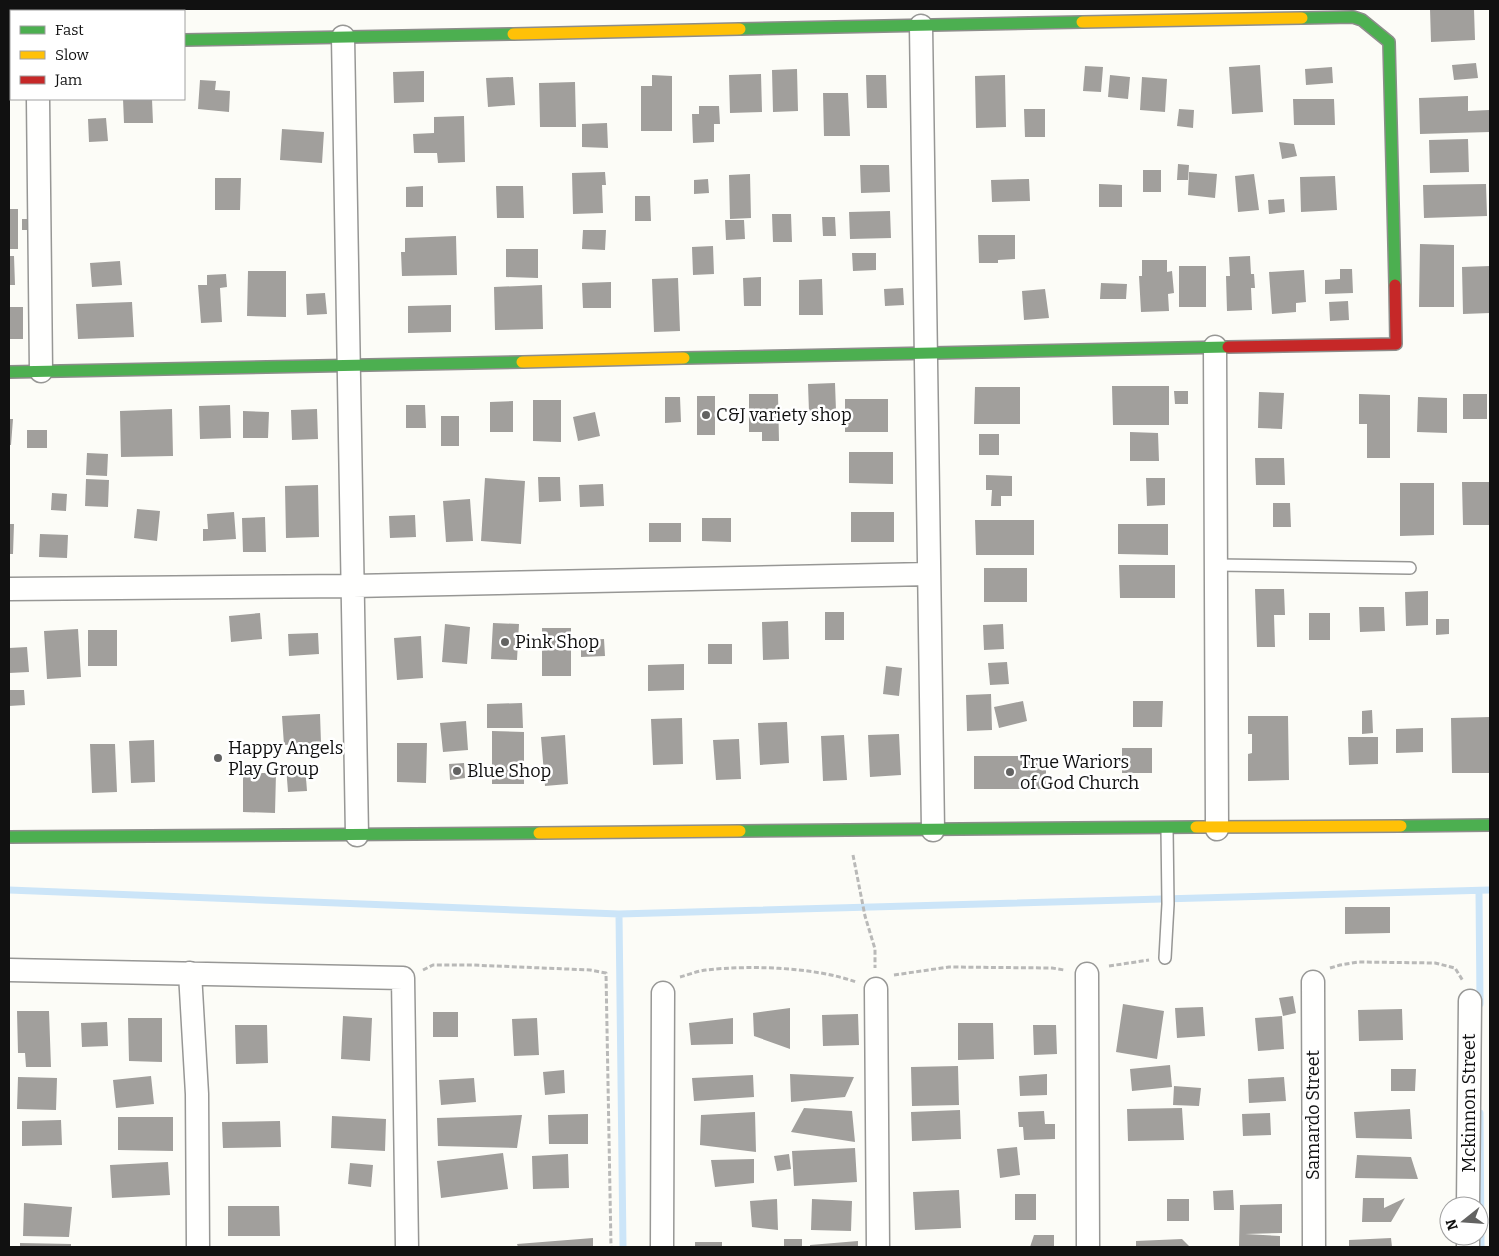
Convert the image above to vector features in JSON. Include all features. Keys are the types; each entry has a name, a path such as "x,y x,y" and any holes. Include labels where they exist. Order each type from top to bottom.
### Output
{"street":[{"path":"9,372 1396,344 1389,42 1362,20 1343,16 185,40"},
{"path":"921,26 933,830"},
{"path":"343,37 357,835"},
{"path":"38,100 41,371"},
{"path":"1215,347 1217,829"},
{"path":"9,589 353,586 929,574"},
{"path":"9,837 1217,829 1490,825"},
{"path":"9,970 403,978 407,1247"},
{"path":"190,974 197,1094 198,1247"},
{"path":"1087,974 1088,1247"},
{"name":"Samardo Street","path":"1313,982 1314,1247"},
{"path":"876,989 878,1247"},
{"path":"662,1247 663,993"},
{"name":"Mckinnon Street","path":"1468,1196 1470,1001"}],"lane":[{"path":"1216,565 1410,568"},
{"path":"1165,958 1168,904 1166,829"}],"path":[{"path":"852,852 865,916 875,949 876,989"},
{"path":"876,989 884,978 899,973 949,967 1052,968 1087,974 1110,965 1165,958"},
{"path":"1313,982 1321,972 1340,964 1358,962 1435,963 1455,968 1470,1001"},
{"path":"403,978 433,965 590,970 606,973 611,1247"},
{"path":"663,993 678,977 705,970 752,968 810,971 839,976 876,989"}],"building":[{"path":"1430,9 1474,9 1475,40 1431,42"},
{"path":"1476,63 1478,78 1454,80 1452,65"},
{"path":"1260,65 1263,112 1232,114 1229,67"},
{"path":"1085,66 1103,67 1101,92 1083,91"},
{"path":"1332,67 1333,83 1306,85 1305,69"},
{"path":"797,69 798,111 773,112 772,70"},
{"path":"424,71 424,102 394,103 393,72"},
{"path":"761,74 762,112 730,113 729,75"},
{"path":"652,75 672,76 672,131 641,131 641,86 652,86"},
{"path":"866,75 886,75 887,108 867,108"},
{"path":"1005,75 1006,127 976,128 975,76"},
{"path":"1110,75 1130,77 1128,99 1108,97"},
{"path":"513,77 515,105 488,107 486,78"},
{"path":"1142,77 1167,79 1165,112 1140,110"},
{"path":"200,80 216,81 215,90 230,91 229,112 198,109"},
{"path":"575,82 576,127 540,127 539,83"},
{"path":"823,93 848,93 850,136 824,136"},
{"path":"1468,96 1468,111 1489,110 1490,132 1420,134 1419,98"},
{"path":"1293,99 1334,99 1335,125 1294,125"},
{"path":"123,100 152,100 153,123 124,123"},
{"path":"699,106 719,106 720,124 714,124 714,142 693,143 692,114 699,114"},
{"path":"1024,109 1045,109 1045,137 1025,137"},
{"path":"1179,109 1194,110 1193,128 1177,126"},
{"path":"464,116 465,162 438,163 437,153 414,153 413,134 434,133 434,117"},
{"path":"106,118 108,141 89,142 88,119"},
{"path":"607,123 608,148 582,147 582,124"},
{"path":"282,129 324,132 322,163 280,160"},
{"path":"1468,139 1469,172 1430,173 1429,140"},
{"path":"1279,142 1294,144 1297,156 1282,159"},
{"path":"1178,164 1189,165 1188,180 1177,180"},
{"path":"860,165 889,165 890,192 861,193"},
{"path":"1143,170 1161,170 1161,192 1143,192"},
{"path":"605,172 606,185 602,185 603,213 573,214 572,173"},
{"path":"1189,172 1217,174 1215,198 1188,195"},
{"path":"750,174 751,218 730,219 729,175"},
{"path":"1254,174 1259,210 1238,212 1235,176"},
{"path":"1335,176 1337,210 1301,212 1300,177"},
{"path":"215,178 241,178 240,210 215,210"},
{"path":"708,179 709,193 694,194 694,180"},
{"path":"1029,179 1030,201 992,202 991,180"},
{"path":"1099,184 1122,185 1122,207 1099,207"},
{"path":"1486,184 1487,216 1424,218 1423,185"},
{"path":"423,186 423,207 406,207 406,187"},
{"path":"496,186 523,186 524,218 497,218"},
{"path":"635,196 650,196 651,221 635,221"},
{"path":"1284,199 1285,212 1269,214 1268,200"},
{"path":"9,209 18,209 18,249 9,249"},
{"path":"890,211 891,238 850,239 849,212"},
{"path":"772,214 791,214 792,242 773,242"},
{"path":"822,217 835,217 836,236 823,236"},
{"path":"22,219 38,219 38,230 22,230"},
{"path":"725,220 744,220 745,239 726,240"},
{"path":"583,230 606,230 605,250 582,249"},
{"path":"978,235 1015,235 1015,259 998,260 998,263 979,263"},
{"path":"456,236 457,275 402,276 401,252 405,252 405,238"},
{"path":"1420,244 1454,245 1454,307 1419,307"},
{"path":"713,246 714,274 693,275 692,247"},
{"path":"506,249 538,249 538,278 506,277"},
{"path":"852,253 876,253 876,270 853,271"},
{"path":"9,256 14,256 15,285 9,285"},
{"path":"1250,256 1251,274 1254,274 1255,288 1251,288 1252,310 1227,311 1226,276 1230,276 1229,257"},
{"path":"1142,260 1167,260 1167,272 1172,271 1174,293 1168,294 1169,311 1141,312 1139,276 1142,276"},
{"path":"120,261 122,285 92,287 90,263"},
{"path":"1179,266 1206,266 1206,307 1179,307"},
{"path":"1490,266 1490,313 1463,314 1462,267"},
{"path":"1340,269 1352,269 1353,293 1325,294 1325,280 1340,279"},
{"path":"1304,270 1306,302 1296,303 1296,312 1272,314 1269,272"},
{"path":"248,271 286,271 286,317 247,316"},
{"path":"226,274 227,287 220,288 222,322 201,323 198,285 207,285 207,275"},
{"path":"761,277 761,306 744,306 743,278"},
{"path":"678,278 680,331 654,332 652,279"},
{"path":"822,279 823,315 799,315 799,280"},
{"path":"611,282 611,308 583,308 582,283"},
{"path":"1101,283 1127,284 1126,299 1100,299"},
{"path":"542,285 543,329 495,330 494,287"},
{"path":"903,288 904,305 885,306 884,289"},
{"path":"1045,289 1049,318 1024,320 1022,291"},
{"path":"325,293 327,314 307,315 306,294"},
{"path":"1348,301 1349,320 1330,321 1329,302"},
{"path":"132,302 134,337 78,339 76,304"},
{"path":"451,305 451,332 408,333 408,306"},
{"path":"9,307 23,307 23,339 9,339"},
{"path":"835,383 836,411 809,412 808,384"},
{"path":"1112,386 1169,386 1169,425 1113,425"},
{"path":"975,387 1020,387 1020,424 974,424"},
{"path":"1174,391 1188,391 1188,404 1175,404"},
{"path":"1259,392 1284,393 1282,429 1258,428"},
{"path":"749,394 778,394 779,441 762,441 762,432 749,432"},
{"path":"1359,394 1390,395 1390,458 1367,458 1367,424 1359,424"},
{"path":"1463,394 1487,394 1487,419 1463,419"},
{"name":"C&J variety shop","path":"697,396 715,396 715,435 697,435"},
{"path":"665,397 680,397 681,422 665,423"},
{"path":"1418,397 1447,398 1447,433 1417,432"},
{"path":"845,399 888,399 888,432 845,432"},
{"path":"533,400 561,400 561,442 533,441"},
{"path":"513,401 513,432 490,432 490,402"},
{"path":"230,405 231,438 200,439 199,406"},
{"path":"406,405 425,405 426,428 406,428"},
{"path":"172,409 173,456 121,457 120,411"},
{"path":"317,409 318,439 292,440 291,410"},
{"path":"243,411 269,412 268,438 243,438"},
{"path":"595,412 600,436 578,441 573,417"},
{"path":"441,416 459,416 459,446 441,446"},
{"path":"9,419 13,419 11,445 9,445"},
{"path":"27,430 47,430 47,448 27,448"},
{"path":"1130,432 1158,433 1159,461 1130,461"},
{"path":"979,434 999,434 999,455 979,455"},
{"path":"849,452 893,452 893,484 849,483"},
{"path":"87,453 108,454 107,476 86,475"},
{"path":"1255,458 1284,458 1285,485 1256,485"},
{"path":"986,475 1012,476 1012,496 1001,496 1001,506 991,506 992,490 986,490"},
{"path":"538,477 560,477 561,501 539,502"},
{"path":"485,478 525,481 521,544 481,541"},
{"path":"1146,478 1165,478 1165,505 1147,506"},
{"path":"86,479 109,480 108,507 85,506"},
{"path":"1462,482 1490,482 1490,525 1463,525"},
{"path":"1400,483 1434,483 1434,535 1400,536"},
{"path":"603,484 604,506 580,507 579,485"},
{"path":"318,485 319,537 286,538 285,486"},
{"path":"52,493 67,494 66,511 51,510"},
{"path":"470,499 473,541 446,542 443,501"},
{"path":"1273,503 1290,503 1291,527 1273,527"},
{"path":"137,509 160,511 157,541 134,538"},
{"path":"234,512 236,539 203,541 203,529 208,529 207,514"},
{"path":"851,512 894,512 894,542 851,542"},
{"path":"415,515 416,537 390,538 389,516"},
{"path":"265,517 266,552 243,552 242,518"},
{"path":"702,518 731,518 731,542 702,541"},
{"path":"975,520 1034,520 1034,555 976,555"},
{"path":"649,523 681,523 681,542 649,542"},
{"path":"9,524 14,524 13,554 9,554"},
{"path":"1118,524 1168,524 1168,555 1118,554"},
{"path":"40,534 68,535 67,558 39,557"},
{"path":"1119,565 1175,565 1175,598 1120,598"},
{"path":"984,568 1027,568 1027,602 984,602"},
{"path":"1255,589 1284,589 1285,615 1274,615 1275,647 1257,647"},
{"path":"1428,591 1428,625 1406,626 1405,592"},
{"path":"1359,607 1384,607 1385,631 1360,632"},
{"path":"825,612 844,612 844,640 825,640"},
{"path":"260,613 262,639 231,642 229,616"},
{"path":"1309,613 1330,613 1330,640 1309,640"},
{"path":"1436,619 1449,619 1449,634 1436,635"},
{"path":"788,621 789,659 763,660 762,622"},
{"name":"Pink Shop","path":"493,623 519,624 517,660 491,659"},
{"path":"445,624 470,627 467,664 442,662"},
{"path":"1003,624 1004,649 984,650 983,625"},
{"path":"542,628 571,628 571,676 542,676"},
{"path":"78,629 81,677 47,679 44,631"},
{"path":"88,630 117,630 117,666 88,666"},
{"path":"318,633 319,654 289,656 288,634"},
{"path":"421,636 423,678 397,680 394,638"},
{"path":"604,639 605,656 581,657 581,640"},
{"path":"708,644 732,644 732,664 708,664"},
{"path":"27,647 29,672 9,673 9,648"},
{"path":"1007,662 1009,684 990,685 988,663"},
{"path":"684,664 684,690 648,691 648,665"},
{"path":"886,666 902,668 899,696 883,694"},
{"path":"9,690 24,690 25,705 9,706"},
{"path":"991,694 992,730 967,731 966,695"},
{"path":"1023,701 1027,721 999,728 994,707"},
{"path":"1133,701 1163,701 1162,727 1133,727"},
{"path":"522,703 523,728 487,728 487,704"},
{"path":"1372,710 1373,733 1362,734 1362,711"},
{"path":"320,714 321,743 284,745 282,716"},
{"path":"1248,716 1288,716 1289,780 1248,781 1248,754 1252,753 1252,734 1248,734"},
{"path":"1490,717 1490,773 1452,773 1451,718"},
{"path":"682,718 683,764 653,765 651,719"},
{"path":"466,721 468,750 443,752 440,723"},
{"path":"787,722 789,763 760,765 758,723"},
{"path":"1423,728 1423,752 1396,753 1396,729"},
{"path":"492,731 524,732 524,784 492,784"},
{"path":"899,734 901,775 870,777 868,735"},
{"path":"565,735 568,784 545,786 541,737"},
{"path":"844,735 847,780 823,781 821,736"},
{"path":"1348,737 1378,737 1378,764 1349,765"},
{"path":"739,739 741,779 716,780 713,740"},
{"path":"154,740 155,782 131,783 129,741"},
{"path":"397,743 427,743 426,783 397,782"},
{"path":"90,744 115,744 117,792 92,793"},
{"path":"1122,748 1152,748 1152,773 1122,773"},
{"name":"True Wariors of God Church","path":"974,756 1046,756 1046,789 974,789"},
{"name":"Blue Shop","path":"464,763 465,778 450,780 449,764"},
{"path":"305,765 307,791 288,792 286,766"},
{"path":"243,773 276,773 275,813 243,812"},
{"path":"1345,907 1390,907 1390,933 1345,934"},
{"path":"1293,996 1296,1013 1283,1016 1279,998"},
{"path":"1123,1004 1164,1011 1157,1059 1116,1052"},
{"path":"1203,1007 1205,1036 1177,1038 1175,1008"},
{"path":"790,1008 790,1049 754,1036 753,1013"},
{"path":"1402,1009 1403,1040 1359,1041 1358,1010"},
{"path":"17,1011 49,1011 51,1067 26,1067 25,1053 18,1053"},
{"path":"433,1012 458,1012 458,1037 433,1037"},
{"path":"858,1014 859,1045 823,1046 822,1015"},
{"path":"343,1016 372,1018 370,1061 341,1059"},
{"path":"1282,1016 1284,1049 1258,1051 1255,1018"},
{"path":"128,1018 162,1018 162,1062 129,1061"},
{"path":"537,1018 539,1055 514,1056 512,1019"},
{"path":"733,1018 733,1044 691,1045 689,1023"},
{"path":"107,1022 108,1046 82,1047 81,1023"},
{"path":"958,1023 993,1023 994,1059 958,1060"},
{"path":"235,1025 267,1025 268,1063 236,1064"},
{"path":"1033,1025 1056,1025 1057,1054 1034,1055"},
{"path":"1170,1065 1172,1087 1132,1091 1130,1069"},
{"path":"958,1066 959,1105 912,1106 911,1067"},
{"path":"1391,1069 1416,1069 1415,1091 1391,1091"},
{"path":"564,1070 565,1093 545,1095 543,1072"},
{"path":"790,1074 854,1077 845,1097 791,1102"},
{"path":"1047,1074 1047,1095 1020,1096 1019,1076"},
{"path":"753,1075 754,1097 694,1101 692,1078"},
{"path":"151,1076 154,1104 116,1108 113,1080"},
{"path":"18,1077 57,1078 56,1110 17,1109"},
{"path":"1284,1077 1286,1101 1249,1103 1248,1079"},
{"path":"474,1078 476,1102 441,1105 439,1080"},
{"path":"1174,1086 1201,1088 1199,1106 1173,1105"},
{"path":"804,1108 852,1111 855,1142 791,1132"},
{"path":"1182,1108 1184,1140 1128,1141 1127,1109"},
{"path":"1410,1109 1412,1139 1356,1138 1354,1112"},
{"path":"960,1110 961,1139 912,1141 911,1112"},
{"path":"1044,1111 1045,1124 1055,1124 1055,1139 1024,1140 1023,1127 1019,1127 1018,1112"},
{"path":"755,1112 756,1152 700,1145 701,1115"},
{"path":"1270,1113 1271,1135 1243,1136 1242,1114"},
{"path":"588,1114 588,1144 549,1144 548,1115"},
{"path":"522,1115 517,1148 438,1146 437,1118"},
{"path":"332,1116 386,1119 385,1151 331,1148"},
{"path":"118,1117 173,1117 173,1151 118,1150"},
{"path":"61,1120 62,1145 22,1146 22,1121"},
{"path":"280,1121 281,1147 223,1148 222,1122"},
{"path":"1017,1147 1020,1175 1000,1178 997,1149"},
{"path":"855,1148 857,1182 794,1186 792,1151"},
{"path":"503,1153 508,1189 441,1198 437,1161"},
{"path":"568,1154 569,1188 533,1189 532,1156"},
{"path":"789,1154 791,1169 777,1171 774,1156"},
{"path":"1357,1155 1411,1157 1418,1179 1355,1178"},
{"path":"754,1159 754,1183 715,1187 711,1160"},
{"path":"168,1162 170,1195 112,1198 110,1165"},
{"path":"350,1163 373,1165 371,1187 348,1184"},
{"path":"959,1190 961,1228 915,1230 913,1192"},
{"path":"1233,1190 1234,1210 1214,1210 1213,1191"},
{"path":"1015,1194 1036,1194 1036,1220 1015,1220"},
{"path":"1363,1198 1384,1198 1384,1208 1405,1198 1391,1222 1362,1222"},
{"path":"777,1199 778,1230 752,1227 750,1201"},
{"path":"812,1199 852,1201 851,1231 811,1230"},
{"path":"1167,1199 1189,1199 1189,1221 1167,1221"},
{"path":"24,1203 72,1207 69,1237 23,1236"},
{"path":"1282,1204 1282,1233 1245,1234 1280,1236 1280,1247 1239,1247 1240,1205"},
{"path":"228,1206 279,1206 280,1236 228,1236"},
{"path":"1034,1235 1054,1235 1054,1247 1030,1247"},
{"path":"593,1238 593,1247 518,1247 517,1244"},
{"path":"1391,1238 1392,1247 1349,1247 1349,1240"},
{"path":"784,1239 802,1239 802,1247 784,1247"},
{"path":"1182,1239 1190,1247 1136,1247 1136,1241"},
{"path":"858,1241 858,1247 810,1247 810,1245"},
{"path":"695,1242 722,1242 722,1247 695,1247"},
{"path":"20,1243 71,1244 71,1247 20,1247"}],"waterway":[{"path":"9,890 619,914 1490,890"},
{"path":"1479,891 1480,1004"},
{"path":"619,914 623,1247"},
{"path":"1480,1113 1481,1247"}],"traffic: fast":[{"path":"1302,18 1353,17 1362,20 1389,42 1395,285"},
{"path":"740,29 1082,22"},
{"path":"185,40 513,34"},
{"path":"684,358 1228,347"},
{"path":"9,372 522,362"},
{"path":"1401,826 1490,825"},
{"path":"740,831 1196,827"},
{"path":"9,837 539,833"}],"traffic: slow":[{"path":"1082,22 1302,18"},
{"path":"513,34 740,29"},
{"path":"522,362 684,358"},
{"path":"1196,827 1401,826"},
{"path":"539,833 740,831"}],"traffic: jam":[{"path":"1228,347 1396,344 1395,285"}],"place":[{"name":"C&J variety shop","path":"706,415"},
{"name":"Pink Shop","path":"505,642"},
{"name":"Happy Angels Play Group","path":"218,758"},
{"name":"Blue Shop","path":"457,771"},
{"name":"True Wariors of God Church","path":"1010,772"}]}
